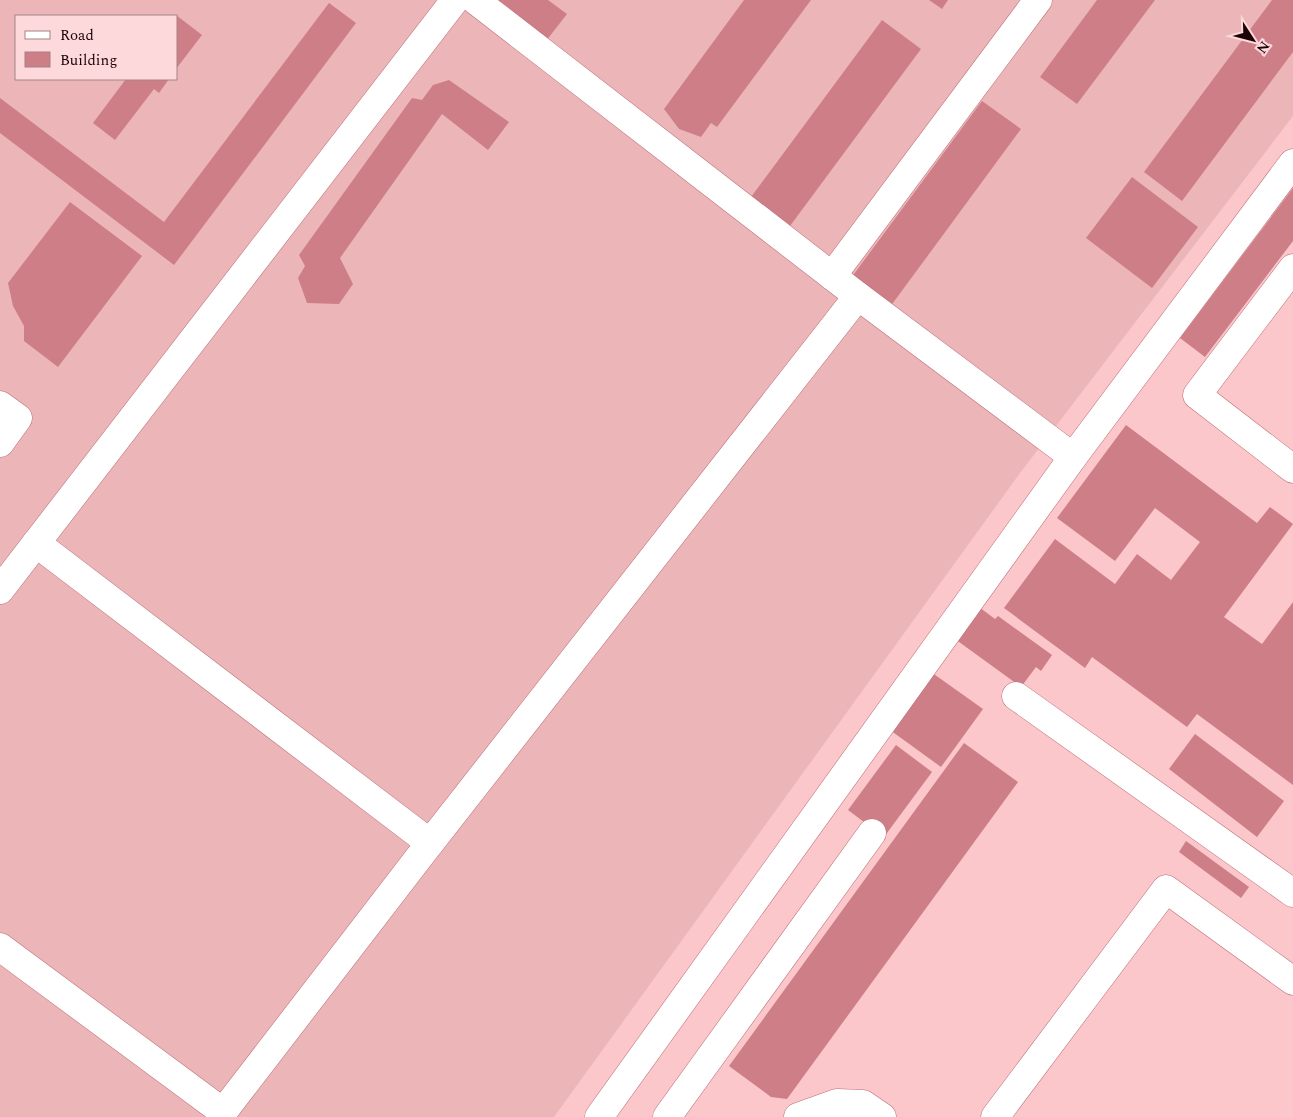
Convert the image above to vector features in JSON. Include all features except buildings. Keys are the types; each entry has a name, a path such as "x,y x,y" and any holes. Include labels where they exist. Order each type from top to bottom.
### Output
{"street":[{"path":"0,590 455,0"},
{"path":"475,0 858,296 1073,457"},
{"path":"832,276 1038,0"},
{"path":"599,1117 1073,457 1293,163"},
{"path":"1293,268 1197,396 1293,469"},
{"path":"0,947 223,1112 430,843 858,296"},
{"path":"0,405 18,418 0,443"},
{"path":"36,543 430,843"},
{"path":"1016,696 1293,893"},
{"path":"667,1117 872,833"},
{"path":"995,1117 1166,889 1293,981"},
{"path":"798,1117 837,1103 863,1104 882,1117"}],"shaded area":[{"path":"0,0 1293,0 1293,116 1020,473 554,1117 0,1117"}]}
